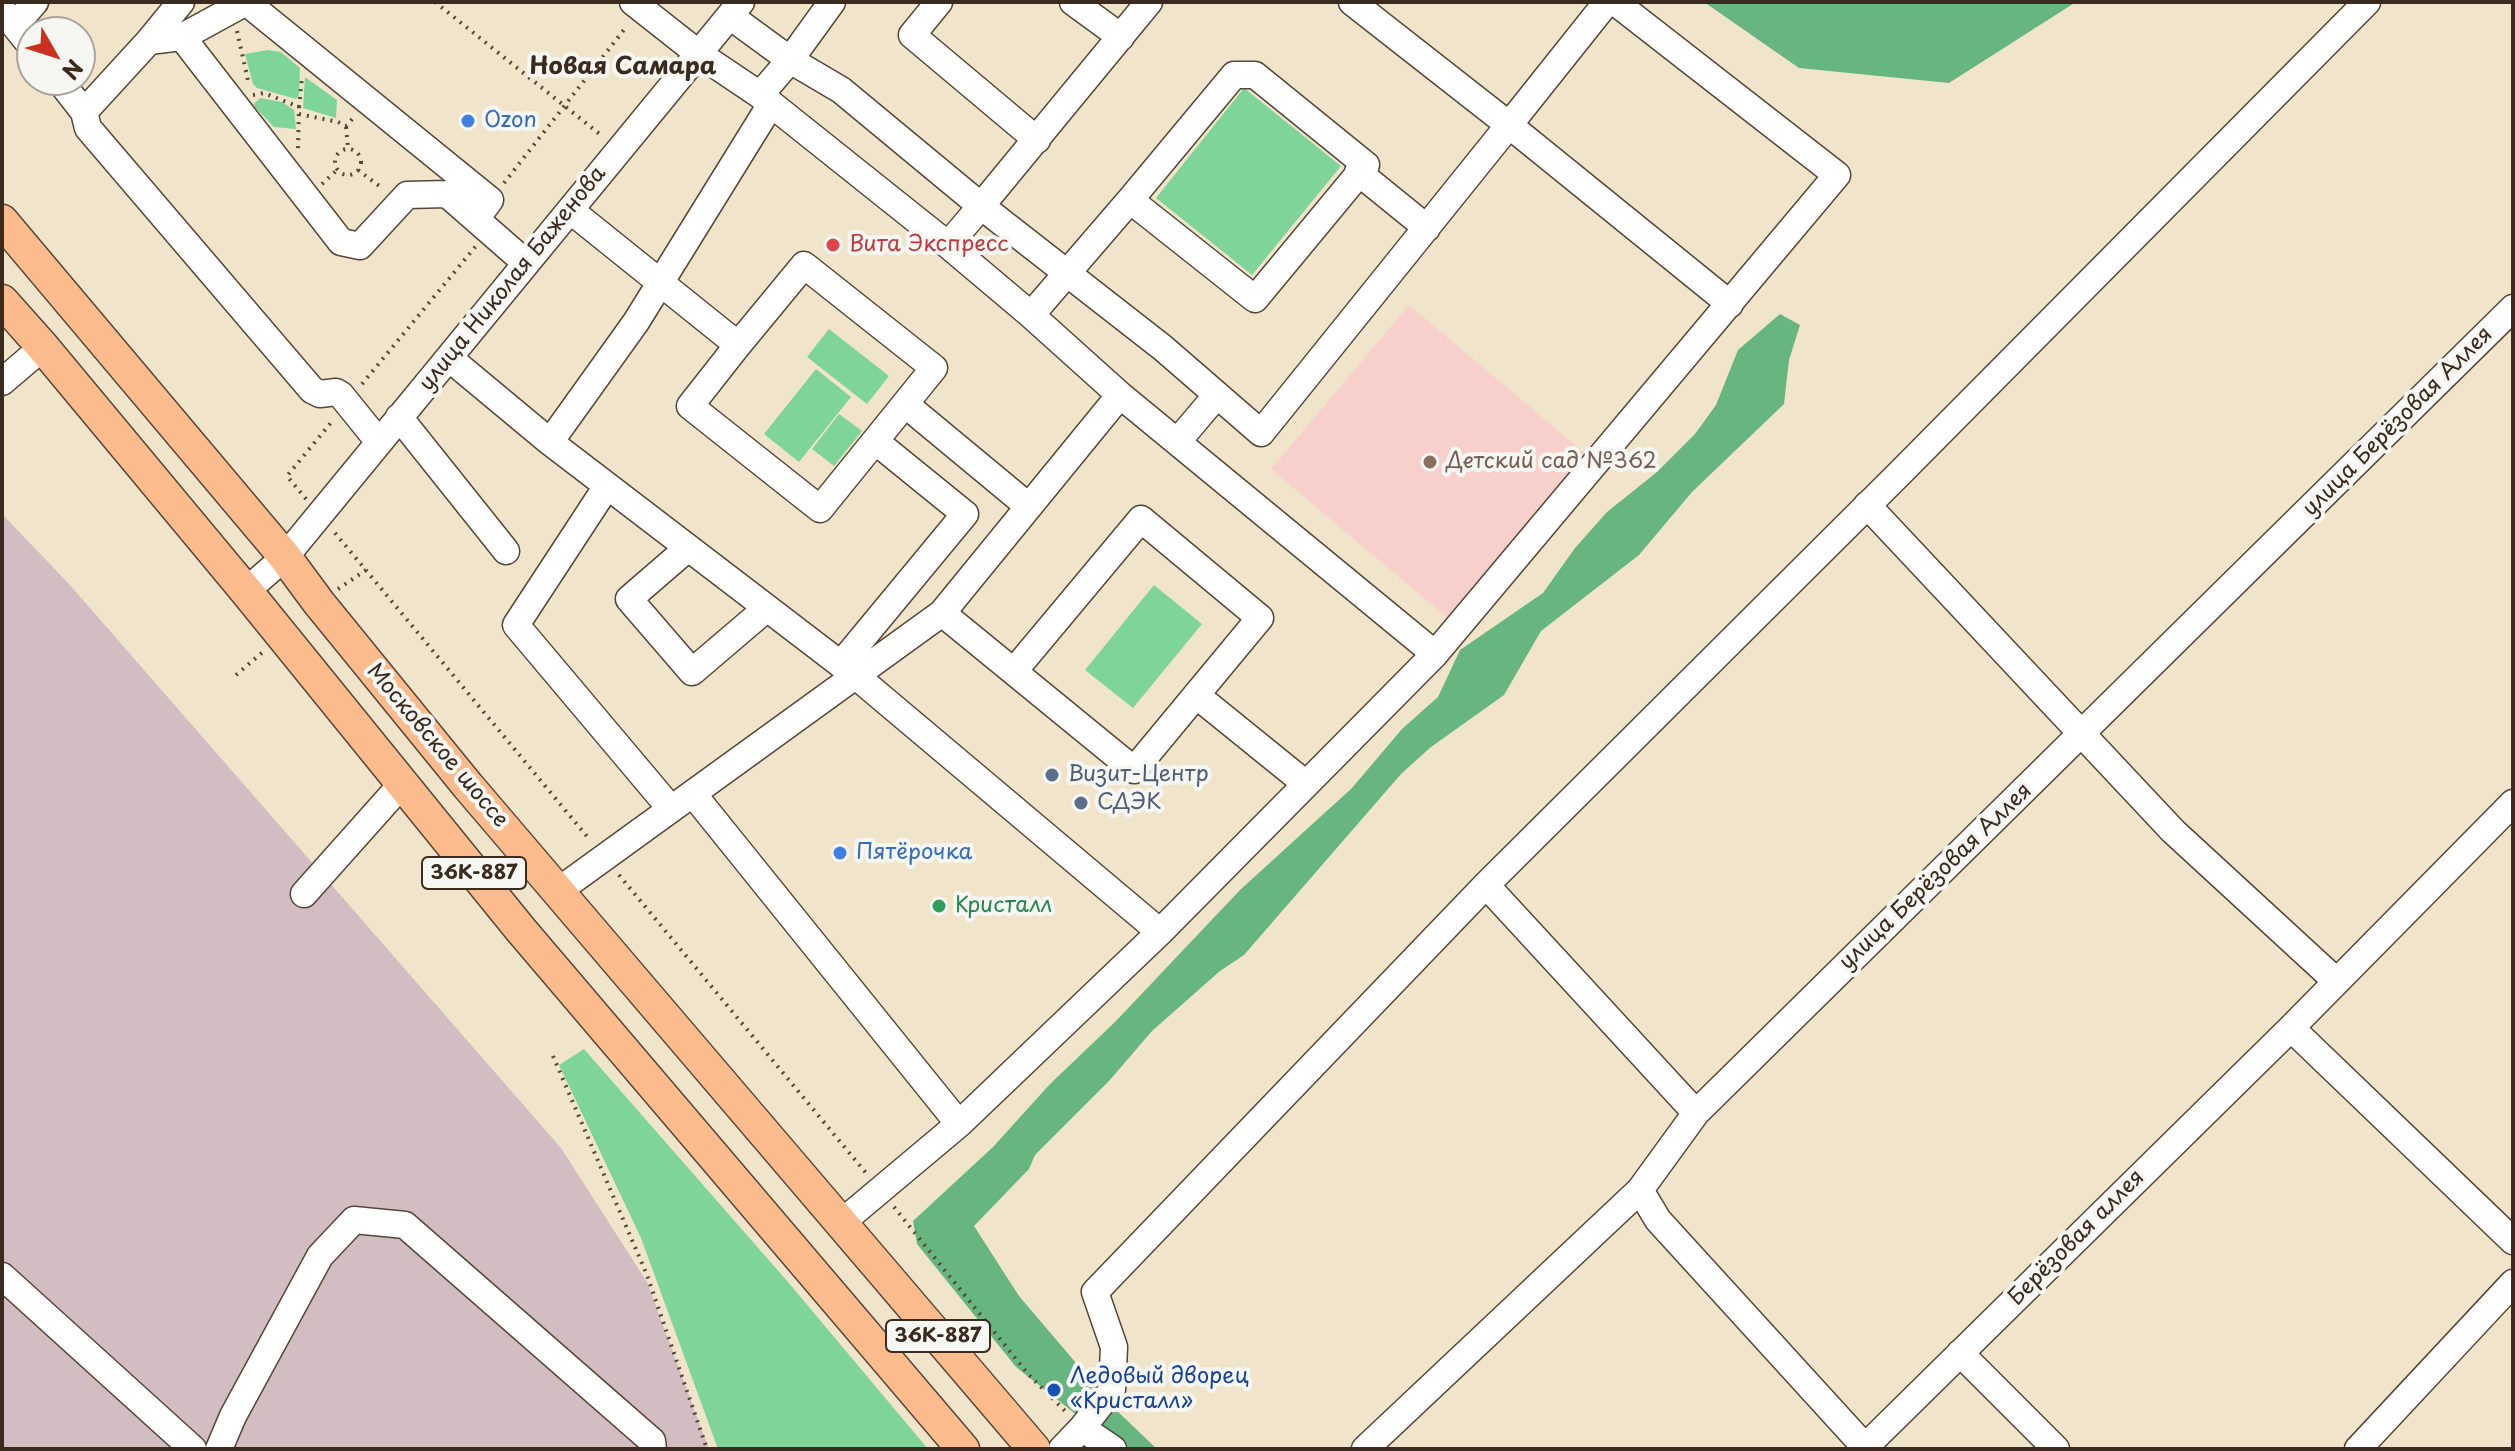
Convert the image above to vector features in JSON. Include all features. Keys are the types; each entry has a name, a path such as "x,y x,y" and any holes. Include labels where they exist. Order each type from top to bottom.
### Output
{"main road":[{"name":"Московское шоссе","path":"2,221 285,557 468,786 841,1223 1016,1443"},
{"name":"36К-887","path":"2,301 246,591 521,930 963,1449"}],"street":[{"path":"8,18 35,2"},
{"path":"84,112 181,2"},
{"path":"550,442 636,322 765,99 832,2"},
{"path":"939,2 912,35 1037,140"},
{"path":"1073,2 1121,37"},
{"path":"948,245 1149,2"},
{"path":"1352,2 1730,304"},
{"path":"736,9 790,60 841,90 1056,267 1163,348 1261,433 1607,2"},
{"path":"841,1223 959,1124 1160,932 1435,654 1837,175 1615,2"},
{"path":"1062,1449 1112,1390 1114,1347 1095,1292 1486,885 2367,2"},
{"path":"149,41 182,37 241,4 421,144 526,263"},
{"path":"637,4 699,54 765,99 948,245 1120,395 1435,654"},
{"name":"улица Николая Баженова","path":"246,591 285,557 736,9"},
{"path":"182,37 246,104 282,165 341,242 360,246 404,199 422,171 421,144"},
{"path":"1031,315 1234,75 1255,75 1366,165 1255,299 1130,200"},
{"path":"72,96 84,112 88,128 312,390 320,394 336,392 379,442"},
{"path":"1358,172 1427,228"},
{"path":"404,199 447,194 485,216"},
{"path":"570,210 738,345"},
{"path":"804,265 934,368 905,404 820,509 690,406 804,265"},
{"name":"улица Берёзовая Аллея","path":"1365,1449 1640,1190 1696,1113 2513,308"},
{"path":"2,382 43,347"},
{"path":"449,358 550,442 848,670 1160,932"},
{"path":"558,891 693,794 848,670 942,613 1120,395"},
{"path":"1178,441 1216,396"},
{"path":"905,404 1028,506"},
{"path":"399,417 506,551"},
{"path":"848,670 965,514 875,441"},
{"path":"607,486 516,625 671,809"},
{"path":"1867,505 2173,831 2335,980"},
{"path":"942,613 1134,770 1260,618 1141,519 1014,671"},
{"path":"688,548 629,599 692,672 767,608"},
{"path":"1196,695 1306,784"},
{"path":"304,894 402,784"},
{"path":"693,794 959,1124"},
{"name":"Берёзовая аллея","path":"1864,1448 2291,1028 2513,803"},
{"path":"1486,885 1696,1113"},
{"path":"2291,1028 2513,1241"},
{"path":"1640,1190 1658,1220 1864,1448"},
{"path":"219,1449 233,1416 320,1256 354,1220 405,1225 652,1441 653,1449"},
{"path":"2,1276 193,1449"},
{"path":"2358,1449 2513,1283"},
{"path":"1960,1353 2056,1449"},
{"path":"1082,1428 1113,1449"}],"path":[{"path":"435,2 619,151"},
{"path":"241,4 246,104 264,93 299,107 299,148 282,165"},
{"path":"637,4 485,216 347,402 287,476 881,1191 1028,1374 1082,1428"},
{"path":"348,148 346,126 367,101"},
{"path":"299,114 346,126"},
{"path":"343,150 354,150 361,159 358,170 348,175 337,170 335,158 343,150"},
{"path":"358,170 404,199"},
{"path":"553,1056 647,1275 707,1449"}],"shaded area":[{"name":"Детский сад №362","path":"1409,305 1588,456 1450,620 1271,469"},
{"path":"2,514 69,584 561,1148 647,1282 709,1449 2,1449"}],"green space":[{"path":"1704,2 2076,2 1949,83 1799,68"},
{"path":"268,50 281,52 300,68 299,95 296,99 257,88 253,84 245,54"},
{"path":"305,77 337,100 336,118 303,108"},
{"path":"1244,88 1341,166 1252,275 1156,198"},
{"path":"260,98 282,102 294,110 296,129 274,127 253,105"},
{"path":"1780,314 1800,325 1789,360 1784,404 1692,492 1639,555 1541,631 1504,695 1431,747 1401,774 1244,955 1220,971 1152,1031 1109,1081 1035,1155 1029,1169 974,1226 1019,1296 1116,1410 1157,1449 1112,1449 1097,1431 1016,1367 917,1244 913,1221 993,1147 1050,1084 1116,1021 1240,890 1352,788 1402,729 1438,697 1460,650 1543,593 1575,548 1607,512 1657,472 1695,434 1716,405 1738,350"},
{"path":"829,329 889,376 867,404 807,357"},
{"path":"816,369 851,397 799,462 764,434"},
{"path":"839,414 862,431 834,466 812,449"},
{"path":"1154,585 1202,624 1133,708 1085,670"},
{"path":"584,1049 788,1282 928,1449 718,1449 641,1238 559,1065"}],"place":[{"name":"Ozon","path":"468,121"},
{"name":"Вита Экспресс","path":"833,245"},
{"name":"Детский сад №362","path":"1430,462"},
{"name":"Визит-Центр","path":"1052,775"},
{"name":"СДЭК","path":"1081,803"},
{"name":"Пятёрочка","path":"840,853"},
{"name":"Кристалл","path":"939,906"},
{"name":"Ледовый дворец «Кристалл»","path":"1054,1390"}],"district":[{"name":"Новая Самара","path":"623,67"}]}
